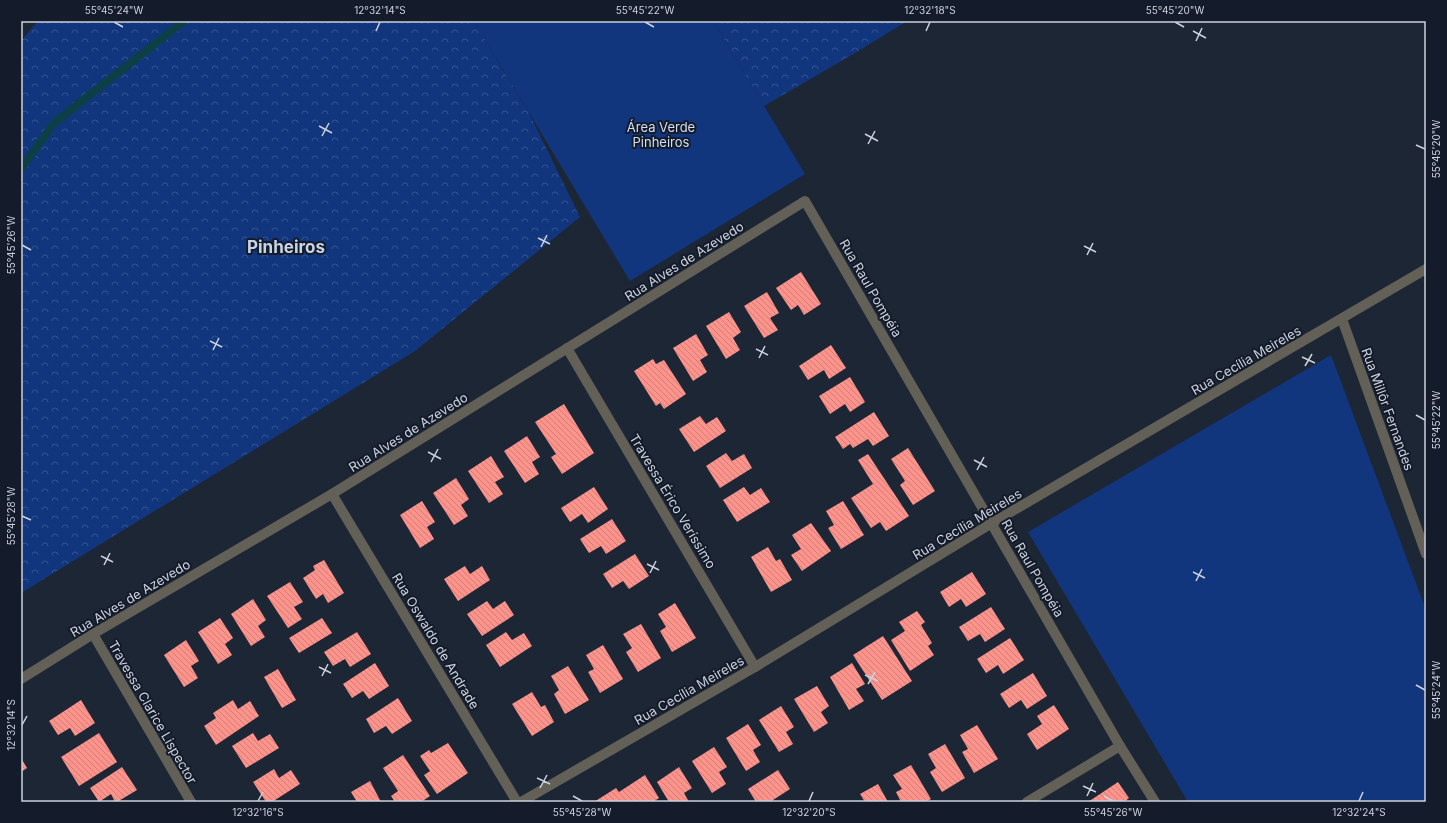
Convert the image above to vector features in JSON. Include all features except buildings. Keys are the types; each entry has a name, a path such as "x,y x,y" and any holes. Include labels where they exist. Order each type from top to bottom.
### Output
{"street":[{"name":"Rua Alves de Azevedo","path":"21,679 94,634 332,494 805,201"},
{"name":"Rua Raul Pompéia","path":"805,201 1120,746 1155,802"},
{"name":"Rua Cecília Meireles","path":"521,802 755,666 992,523 1426,269"},
{"name":"Rua Millôr Fernandes","path":"1342,319 1426,554"},
{"name":"Travessa Érico Veríssimo","path":"567,348 755,666"},
{"name":"Rua Oswaldo de Andrade","path":"332,494 517,802"},
{"name":"Travessa Clarice Lispector","path":"94,634 191,802"},
{"path":"1027,802 1120,746"}],"green space":[{"path":"38,21 474,21 529,113 580,217 415,351 21,593 21,41"},
{"name":"Área Verde Pinheiros","path":"474,21 713,21 805,174 630,281"},
{"path":"713,21 907,21 764,106"},
{"path":"1331,355 1426,610 1426,802 1188,802 1028,532"}],"waterway":[{"path":"21,169 54,123 184,21"}],"district":[{"name":"Pinheiros","path":"286,247"}]}
